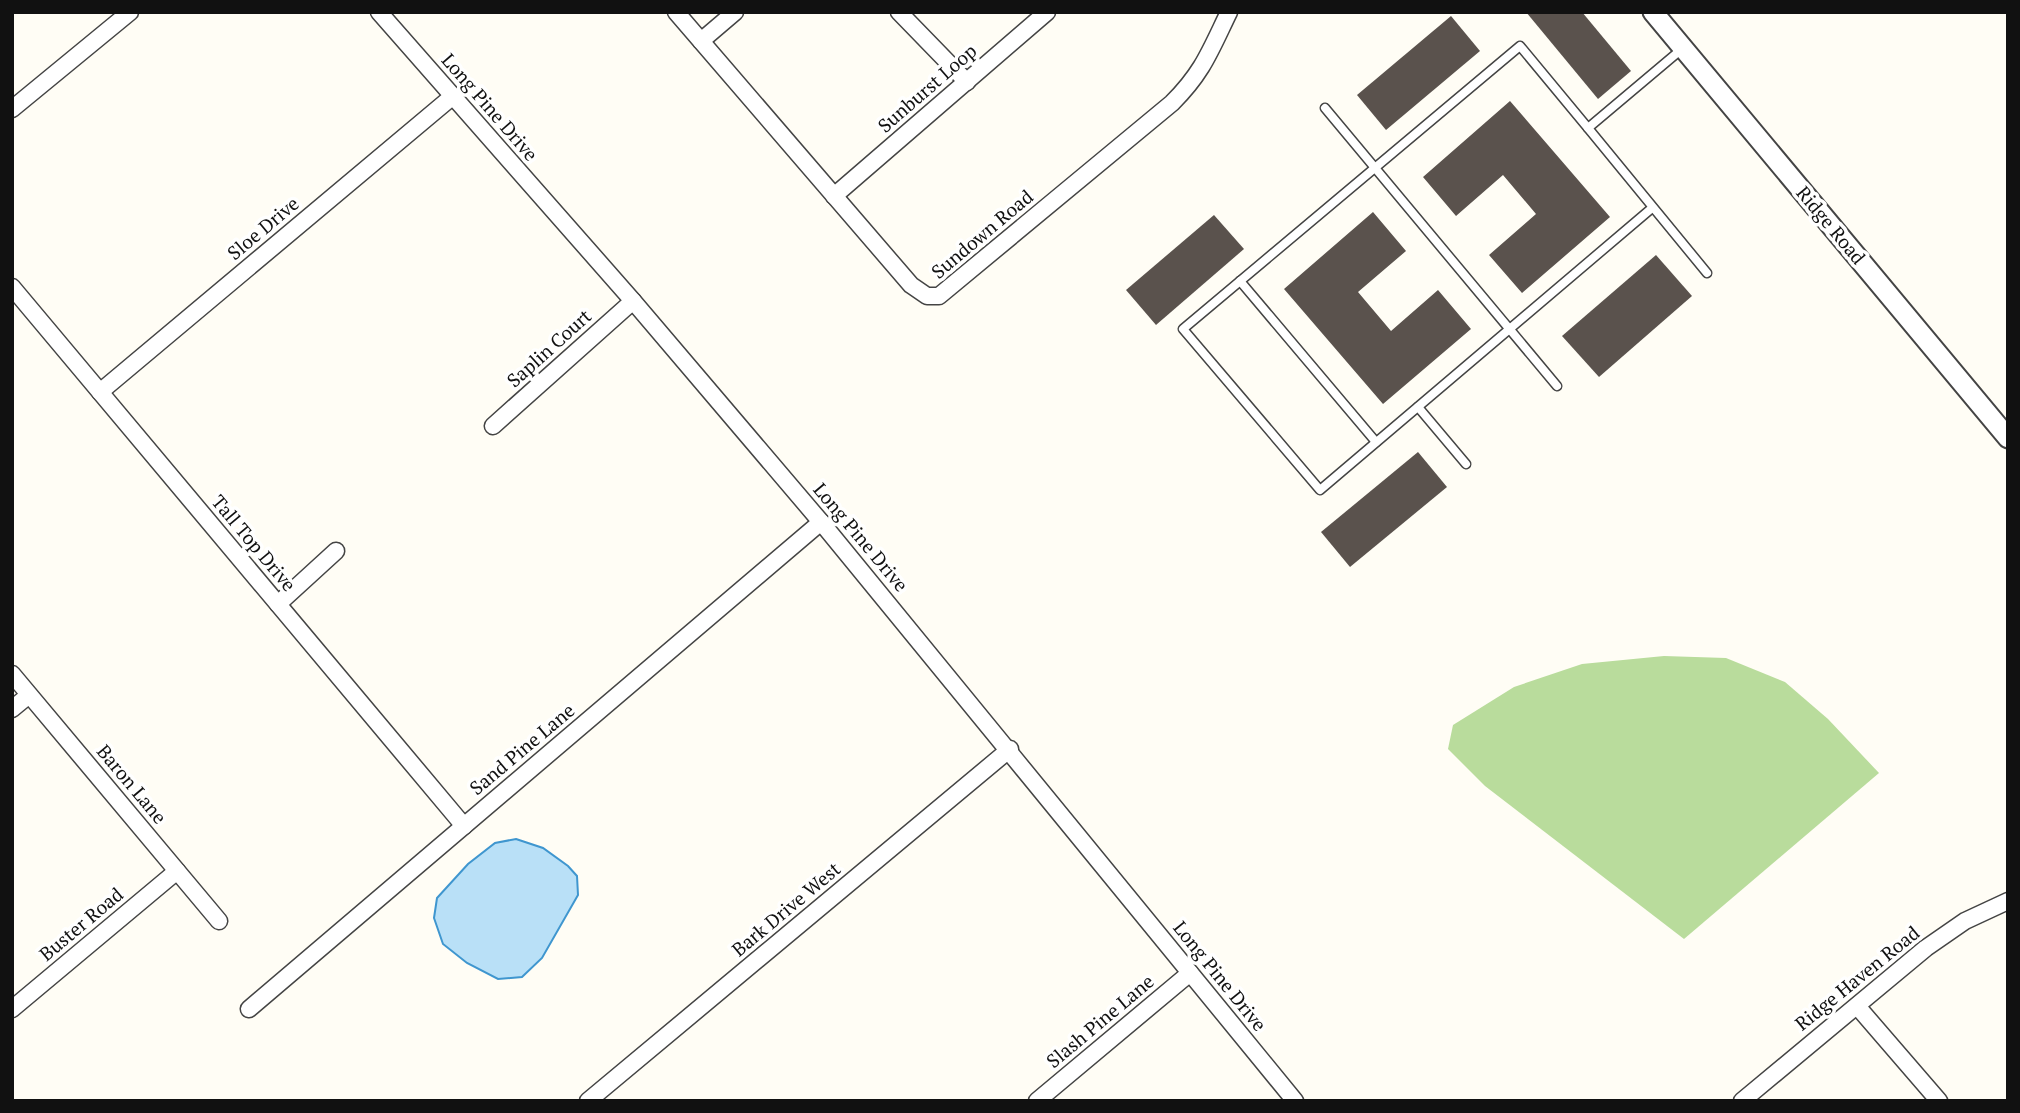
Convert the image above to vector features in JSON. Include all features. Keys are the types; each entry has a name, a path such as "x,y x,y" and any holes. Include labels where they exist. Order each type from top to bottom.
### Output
{"street":[{"path":"12,109 130,12"},
{"name":"Long Pine Drive","path":"379,12 633,301 821,522 1010,749 1295,1101"},
{"name":"Sundown Road","path":"676,12 911,285 927,296 939,296 1172,103 1193,81 1206,61 1229,12"},
{"path":"701,41 736,12"},
{"path":"899,12 967,82"},
{"name":"Sunburst Loop","path":"834,196 1047,12"},
{"name":"Ridge Road","path":"1653,12 2008,438"},
{"name":"Sloe Drive","path":"100,391 453,96"},
{"name":"Tall Top Drive","path":"12,287 464,826"},
{"name":"Saplin Court","path":"493,426 633,301"},
{"name":"Sand Pine Lane","path":"249,1009 821,522"},
{"path":"278,604 336,551"},
{"name":"Baron Lane","path":"12,674 219,921"},
{"path":"12,709 29,695"},
{"name":"Bark Drive West","path":"588,1101 1010,749"},
{"name":"Buster Road","path":"12,1009 177,871"},
{"name":"Ridge Haven Road","path":"1742,1101 1926,948 1955,928 2008,901"},
{"name":"Slash Pine Lane","path":"1037,1101 1190,973"},
{"path":"1857,1006 1939,1101"},
{"path":"1053,1088 1063,1101"}],"lane":[{"path":"1652,208 1320,490 1183,329 1520,46 1707,273"},
{"path":"1588,128 1683,48"},
{"path":"1325,108 1557,386"},
{"path":"1240,281 1376,442"},
{"path":"1418,407 1466,464"}],"green space":[{"path":"1664,656 1726,658 1785,682 1828,719 1879,773 1684,939 1485,786 1448,749 1453,725 1514,687 1582,664"}],"water":[{"path":"516,839 543,848 568,866 577,876 578,895 542,958 522,977 498,979 467,963 443,944 434,918 437,898 468,864 495,843"}],"building":[{"path":"1526,12 1582,12 1631,71 1598,99"},
{"path":"1451,16 1480,51 1386,130 1357,95"},
{"path":"1510,101 1610,217 1522,293 1489,255 1536,214 1503,175 1456,216 1423,177"},
{"path":"1373,212 1406,251 1358,292 1391,331 1438,290 1471,329 1383,404 1284,289"},
{"path":"1214,215 1244,249 1156,325 1126,290"},
{"path":"1656,255 1692,296 1599,377 1562,336"},
{"path":"1418,452 1447,487 1350,567 1321,532"}]}
